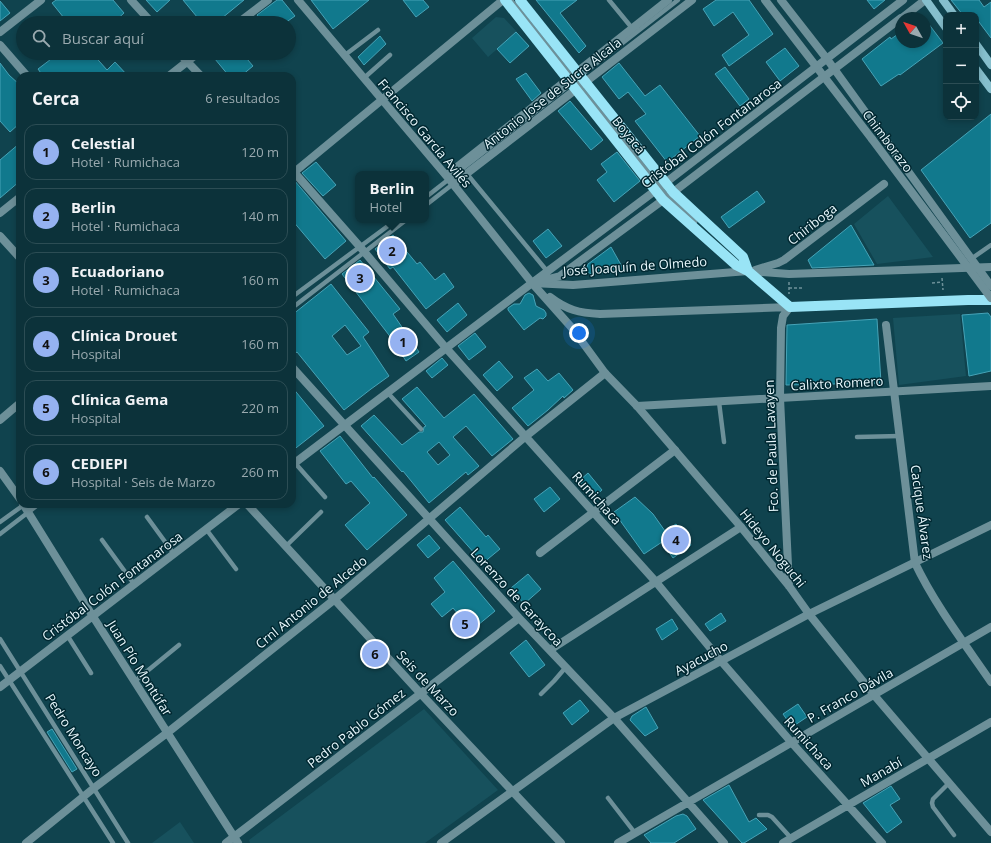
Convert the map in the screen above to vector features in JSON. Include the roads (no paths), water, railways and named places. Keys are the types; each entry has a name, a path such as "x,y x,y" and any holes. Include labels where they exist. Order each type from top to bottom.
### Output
{"main road":[{"name":"Boyacá","path":"504,0 576,80"},
{"name":"Boyacá","path":"520,0 576,80 668,196 744,257 748,271 790,307"},
{"path":"925,0 943,24"},
{"path":"943,0 952,12"},
{"path":"979,48 991,65"},
{"path":"979,73 991,89"},
{"path":"790,307 991,299"}],"street":[{"path":"21,16 42,0"},
{"path":"131,0 146,16"},
{"path":"247,16 268,0"},
{"name":"Francisco García Avilés","path":"298,0 450,179 532,283"},
{"path":"296,170 504,0"},
{"name":"Antonio Jose de Sucre Alcala","path":"450,179 467,174 576,80 632,28 668,0"},
{"name":"Antonio Jose de Sucre Alcala","path":"450,179 576,80 692,0"},
{"name":"Chimborazo","path":"764,0 825,77 991,299"},
{"name":"Chimborazo","path":"781,0 827,59 991,286"},
{"name":"Cristóbal Colón Fontanarosa","path":"296,462 547,271 661,187 903,0"},
{"name":"Cristóbal Colón Fontanarosa","path":"909,12 925,0"},
{"path":"0,32 16,20"},
{"name":"Cristóbal Colón Fontanarosa","path":"532,283 560,276 668,196 895,23"},
{"path":"0,45 24,72"},
{"path":"175,72 189,60"},
{"path":"187,62 197,72"},
{"name":"Rumichaca","path":"296,175 363,250 446,348 656,582 721,661 792,743 882,843"},
{"name":"Chiriboga","path":"748,271 778,264 884,184"},
{"path":"0,213 16,200"},
{"path":"0,236 16,254"},
{"name":"José Joaquín de Olmedo","path":"532,283 573,285 748,271 789,274 991,267"},
{"path":"532,283 561,306 586,314 790,307"},
{"name":"Hideyo Noguchi","path":"532,283 572,328 605,373 637,406 741,528 789,586 809,614 874,695 991,832"},
{"name":"Fco. de Paula Lavayen","path":"789,586 780,398 781,328 783,316 790,307"},
{"name":"Cacique Álvarez","path":"886,325 915,563 923,579 991,682"},
{"name":"Lorenzo de Garaycoa","path":"296,371 428,519 614,718 724,843"},
{"name":"Crnl Antonio de Alcedo","path":"26,843 335,599 526,436 605,373"},
{"name":"Calixto Romero","path":"637,406 991,386"},
{"path":"0,420 16,406"},
{"path":"540,553 675,450"},
{"name":"Juan Pío Montúfar","path":"0,471 16,494"},
{"name":"Juan Pío Montúfar","path":"26,508 92,615 236,840"},
{"name":"Cristóbal Colón Fontanarosa","path":"0,687 92,615 234,508"},
{"name":"Seis de Marzo","path":"251,508 420,694 513,790 561,843"},
{"name":"Ayacucho","path":"441,843 614,718 809,614 991,525"},
{"path":"550,650 741,528"},
{"name":"Pedro Pablo Gómez","path":"226,843 236,840 420,694 519,618"},
{"name":"P. Franco Dávila","path":"618,843 991,627"},
{"name":"Manabí","path":"783,843 991,722"}],"lane":[{"path":"0,28 35,0"},
{"name":"Boyacá","path":"511,0 576,80"},
{"path":"609,0 632,28"},
{"name":"Antonio Jose de Sucre Alcala","path":"576,80 678,0"},
{"path":"345,55 378,30"},
{"path":"364,78 390,55"},
{"path":"467,174 547,271"},
{"name":"Antonio Jose de Sucre Alcala","path":"429,195 450,179"},
{"name":"Antonio Jose de Sucre Alcala","path":"429,202 450,179"},
{"path":"296,305 363,250 393,223"},
{"path":"296,294 402,223"},
{"path":"971,259 991,245"},
{"path":"387,392 421,429"},
{"path":"719,402 724,442"},
{"path":"857,438 900,436"},
{"path":"296,467 325,497"},
{"path":"0,522 20,508"},
{"path":"0,534 22,508"},
{"path":"286,546 321,512"},
{"path":"147,517 174,554"},
{"path":"206,529 236,569"},
{"path":"102,540 134,584"},
{"path":"67,635 91,673"},
{"name":"Pedro Moncayo","path":"0,639 128,843"},
{"path":"135,681 179,645"},
{"name":"Pedro Moncayo","path":"0,666 113,843"},
{"path":"541,694 566,667"},
{"path":"949,782 933,799 932,803 933,807 954,834"},
{"path":"608,798 635,833"},
{"path":"759,815 768,815 772,817 791,838"}],"place":[{"name":"Berlin","path":"392,251"},
{"name":"Ecuadoriano","path":"360,278"},
{"name":"Celestial","path":"403,342"},
{"name":"Clínica Drouet","path":"676,540"},
{"name":"Clínica Gema","path":"465,624"},
{"name":"CEDIEPI","path":"375,654"}]}
